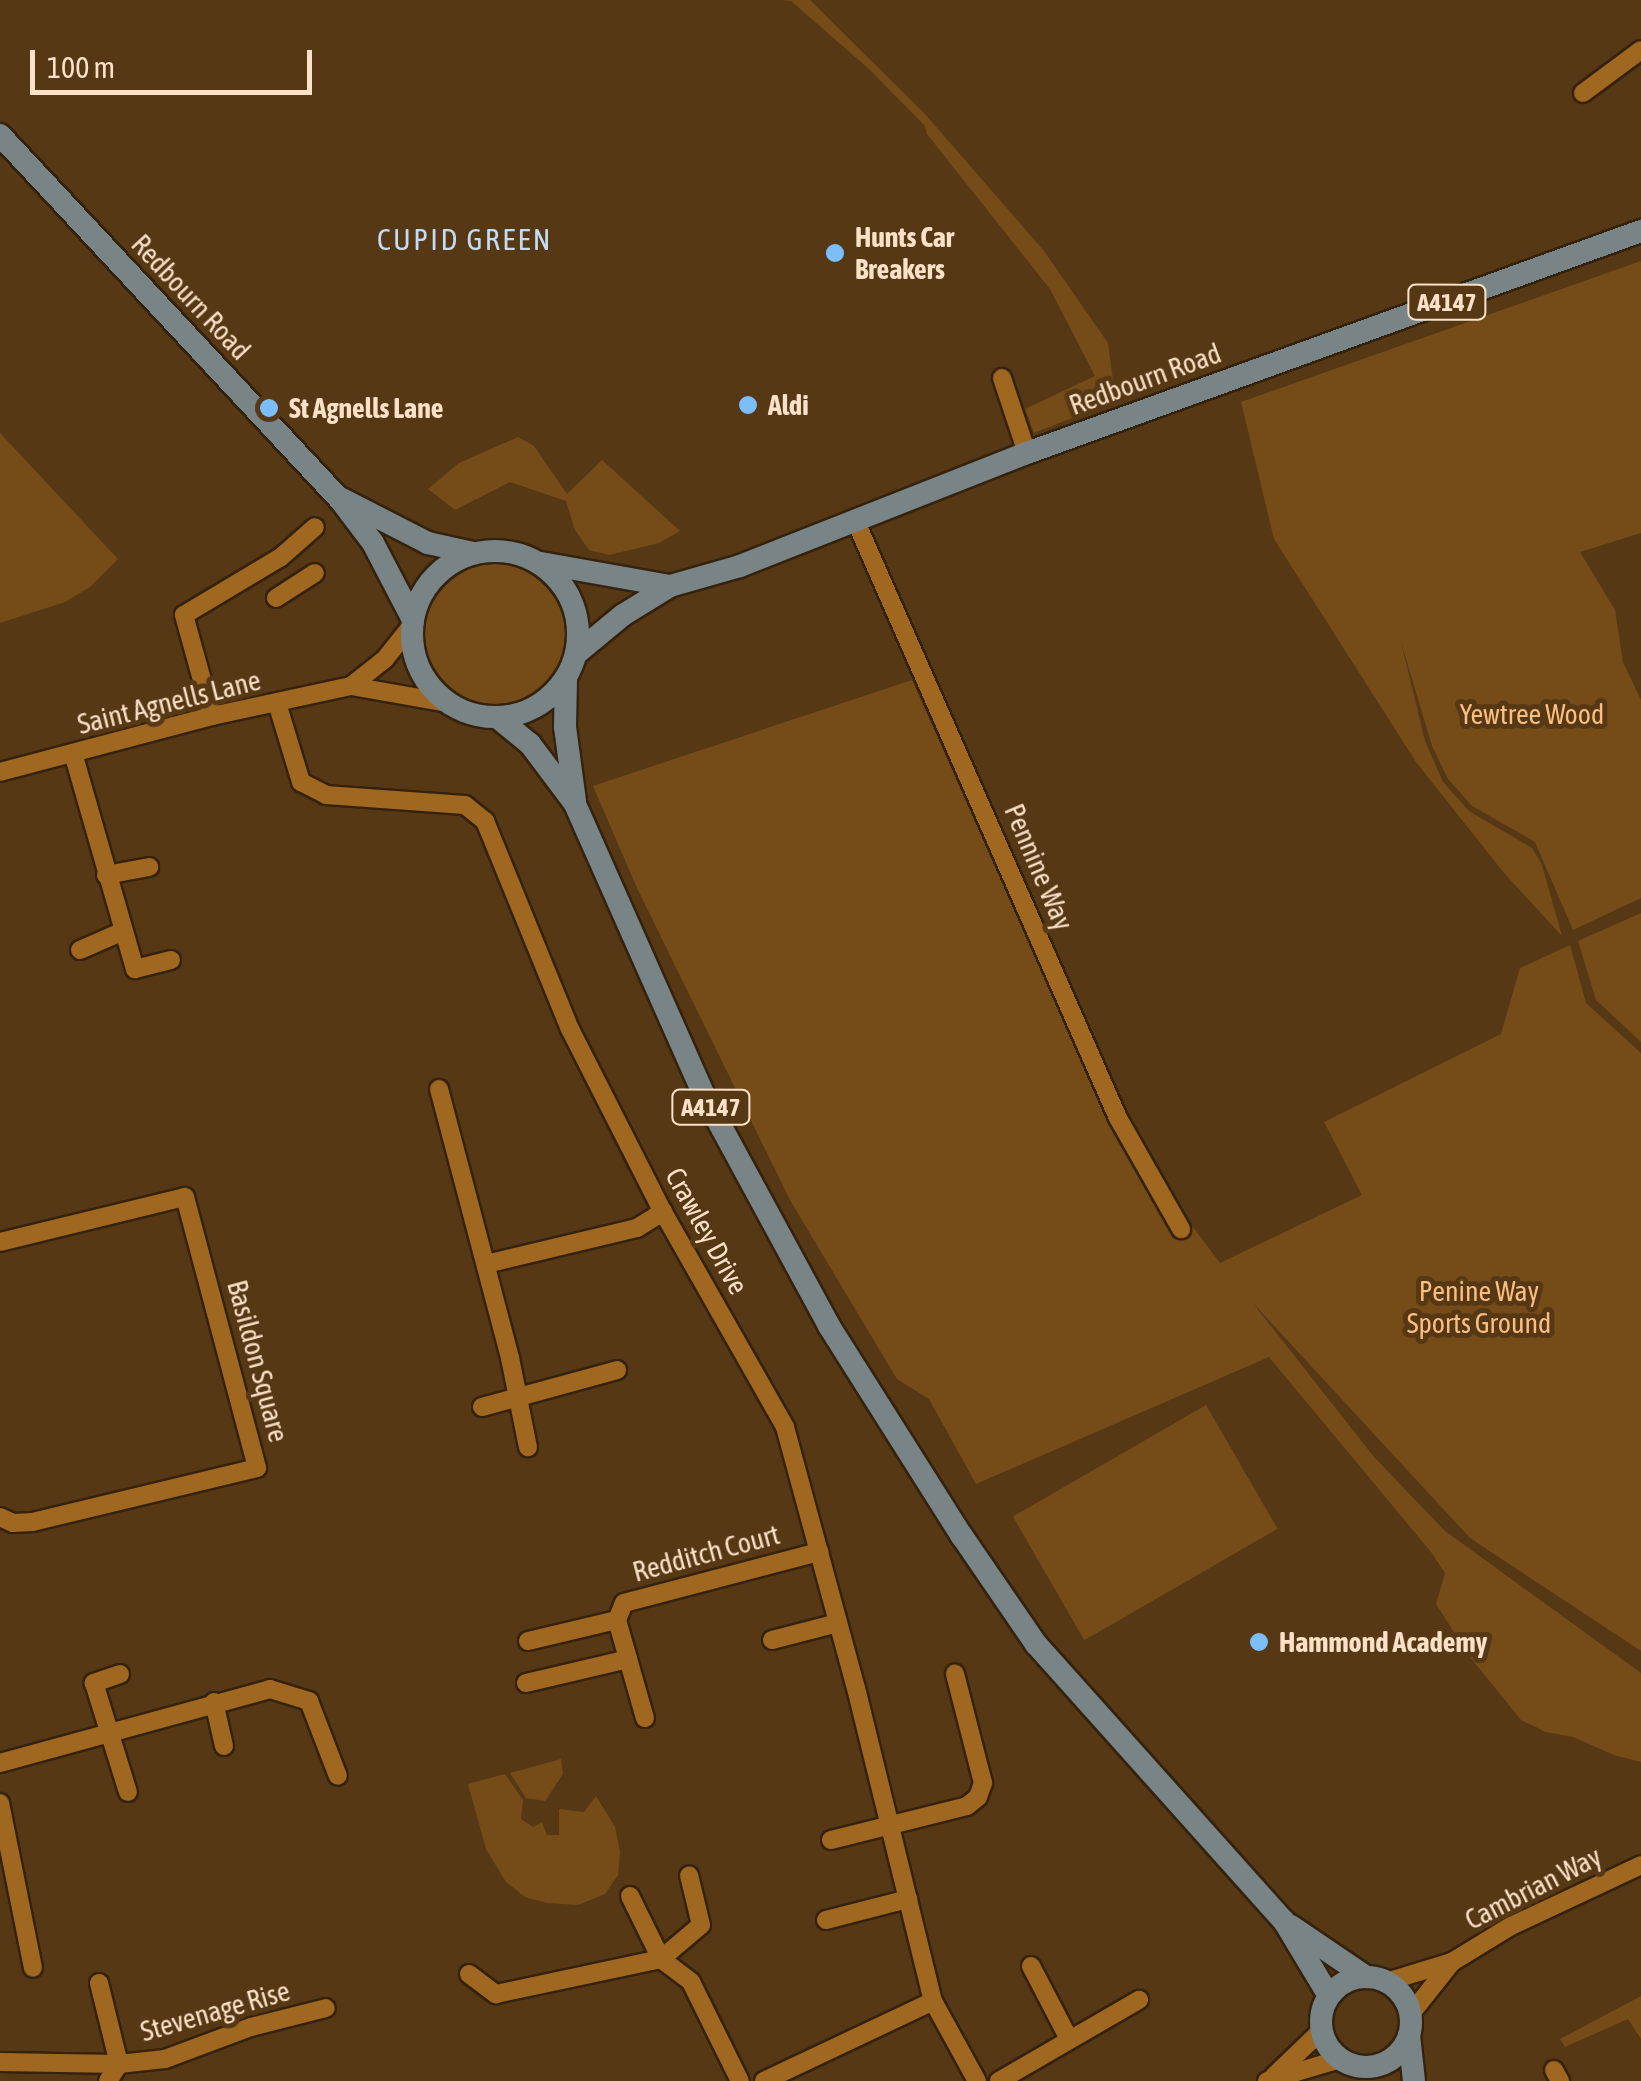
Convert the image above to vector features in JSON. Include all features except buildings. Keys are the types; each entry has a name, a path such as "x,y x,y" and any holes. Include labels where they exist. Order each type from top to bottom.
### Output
{"main road":[{"name":"Redbourn Road","path":"0,135 339,498 373,543 412,623"},
{"name":"Redbourn Road","path":"576,653 623,615 670,586 740,566 1026,453 1641,231"},
{"name":"Redbourn Road","path":"339,498 428,543 473,552"},
{"path":"496,550 540,562 559,580 572,602 578,627 576,653 566,679 528,710 497,717 464,711 448,702 420,669 412,623 428,584 456,560 473,552 496,550"},
{"name":"Redbourn Road","path":"540,562 670,586"},
{"name":"A4147","path":"566,679 566,726 575,804"},
{"name":"A4147","path":"497,717 530,744 575,804 706,1099 830,1326 900,1438 1036,1644 1284,1921 1329,1996"},
{"name":"A4147","path":"1284,1921 1376,1980"},
{"path":"1410,2025 1398,2054 1374,2074 1340,2059 1322,2030 1329,1996 1340,1985 1376,1980 1403,1996 1410,2025 1414,2081"}],"street":[{"path":"1584,94 1641,50"},
{"path":"1002,378 1026,453"},
{"name":"Pennine Way","path":"856,522 1118,1118 1181,1229"},
{"path":"212,716 184,615 280,556 315,526"},
{"path":"280,556 295,586"},
{"path":"276,598 315,573"},
{"name":"Saint Agnells Lane","path":"351,686 385,660 412,623"},
{"name":"Saint Agnells Lane","path":"0,772 212,716 351,686 448,702"},
{"name":"Crawley Drive","path":"277,703 301,782 326,795 466,805 485,822 570,1029 663,1212 785,1427 933,2001 977,2081"},
{"path":"73,753 121,932 135,968 170,960"},
{"path":"106,875 149,867"},
{"path":"80,950 121,932"},
{"path":"439,1089 486,1264 528,1447"},
{"name":"Basildon Square","path":"0,1242 185,1197 257,1468 32,1522 13,1523 0,1517"},
{"path":"486,1264 637,1228 663,1212"},
{"path":"482,1407 617,1370"},
{"name":"Redditch Court","path":"645,1718 617,1620 624,1603 819,1552"},
{"name":"Redditch Court","path":"528,1641 617,1620"},
{"path":"772,1640 838,1624"},
{"path":"526,1683 628,1658"},
{"path":"120,1674 94,1684 128,1792"},
{"path":"831,1840 967,1806 978,1798 983,1783 955,1674"},
{"path":"0,1762 270,1688 309,1700 338,1776"},
{"path":"214,1702 224,1746"},
{"path":"0,1803 33,1968"},
{"name":"Cambrian Way","path":"1376,1980 1452,1962 1511,1926 1641,1865"},
{"path":"469,1974 496,1994 661,1959 700,1925 689,1876"},
{"path":"630,1896 661,1959 691,1982 740,2081"},
{"path":"826,1920 908,1899"},
{"name":"Cambrian Way","path":"1410,2025 1452,1962"},
{"path":"1031,1966 1069,2039"},
{"name":"Stevenage Rise","path":"99,1983 118,2064 108,2081"},
{"path":"999,2081 1139,2000"},
{"path":"764,2081 933,2001"},
{"name":"Stevenage Rise","path":"0,2062 21,2073 165,2059 251,2027 326,2008"},
{"path":"1268,2080 1322,2030"},
{"path":"1268,2080 1340,2059"}],"green space":[{"path":"782,0 810,0 925,114 1044,251 1108,343 1113,380 1105,405 1034,433 1025,409 1095,376 1050,289 927,134 925,126 869,69 791,1"},
{"name":"Yewtree Wood","path":"1641,261 1641,533 1580,552 1615,610 1623,662 1641,700 1641,898 1573,930 1535,842 1472,806 1448,779 1432,746 1401,642 1425,741 1443,782 1469,811 1532,848 1542,865 1562,936 1504,873 1416,762 1274,539 1241,402"},
{"path":"0,433 118,559 90,587 65,602 0,623"},
{"path":"518,437 534,446 567,494 602,460 680,531 659,543 609,555 589,550 575,530 566,501 510,482 455,510 428,489 459,463"},
{"path":"495,564 522,569 545,585 561,608 566,635 561,662 545,685 522,701 495,706 468,701 445,685 429,662 424,635 429,608 445,585 468,569"},
{"name":"Penine Way Sports Ground","path":"912,680 1109,1122 1144,1185 1157,1179 1220,1263 1362,1195 1324,1122 1501,1034 1520,968 1570,945 1586,1003 1641,1053 1641,1651 1470,1538 1252,1302 1374,1457 1445,1531 1641,1673 1641,1762 1573,1737 1546,1732 1521,1720 1470,1657 1436,1604 1445,1573 1431,1552 1269,1357 976,1484 929,1399 897,1379 790,1200 637,888 593,786"},
{"path":"1641,913 1641,1042 1596,1000 1578,941"},
{"path":"1206,1405 1278,1529 1084,1640 1013,1516"},
{"path":"561,1759 563,1774 545,1801 526,1798 510,1773"},
{"path":"505,1774 523,1800 521,1819 533,1827 542,1822 547,1835 559,1835 559,1809 584,1812 596,1796 615,1827 620,1852 618,1875 605,1894 578,1905 547,1903 525,1897 506,1882 486,1849 468,1784"},
{"path":"1641,1996 1641,2039 1628,2019 1565,2047 1560,2039"}],"place":[{"name":"Hunts Car Breakers","path":"835,253"},
{"name":"Aldi","path":"748,405"},
{"name":"St Agnells Lane","path":"269,408"},
{"name":"Hammond Academy","path":"1259,1642"}],"district":[{"name":"CUPID GREEN","path":"465,239"}]}
